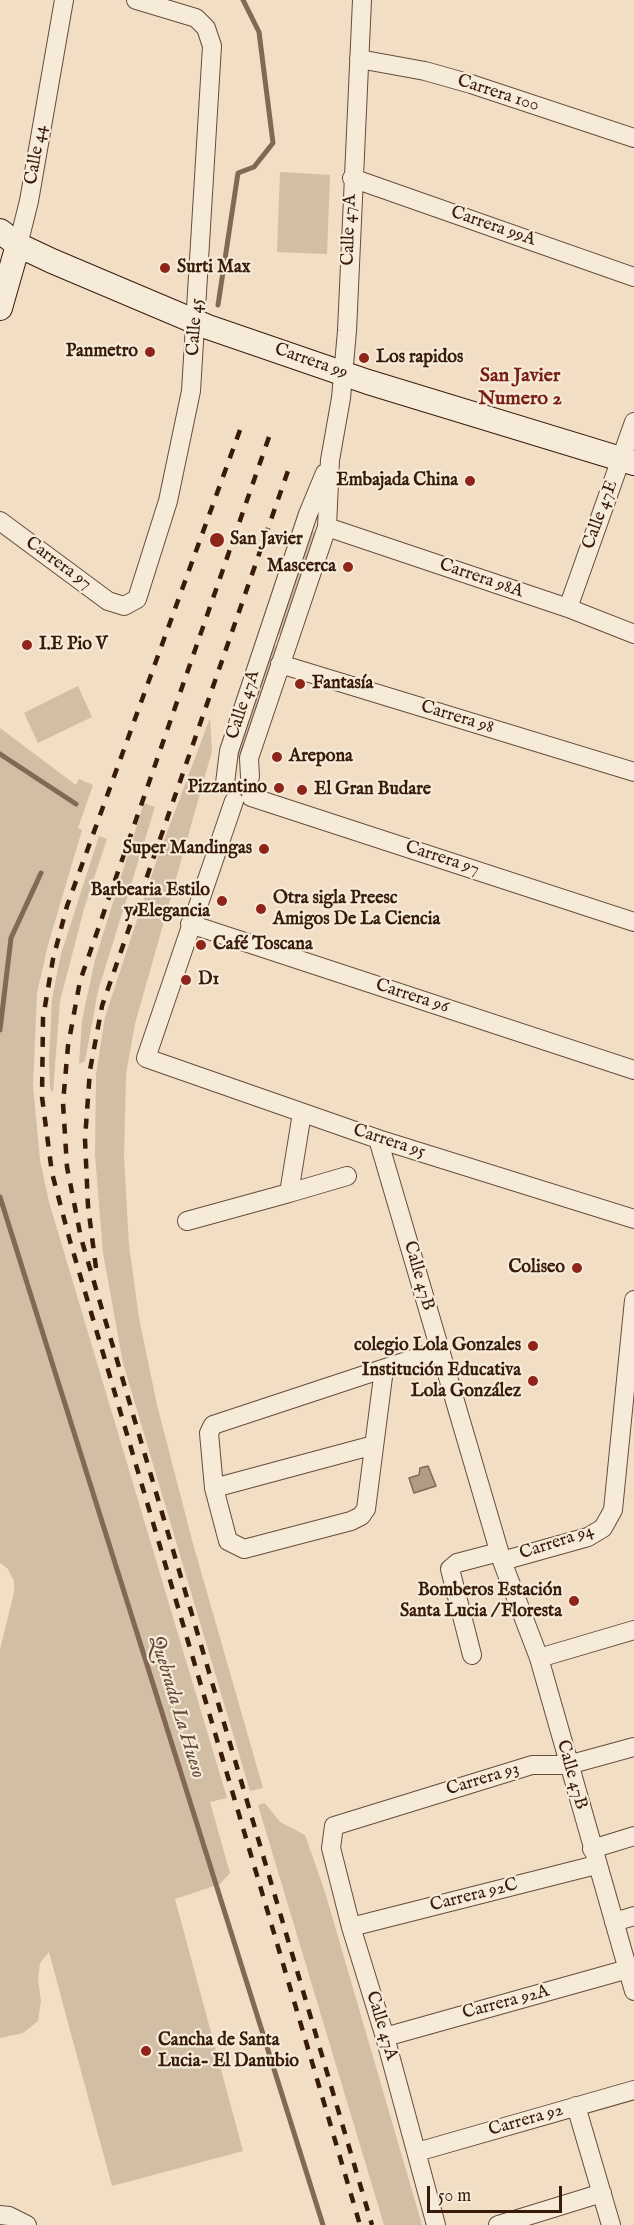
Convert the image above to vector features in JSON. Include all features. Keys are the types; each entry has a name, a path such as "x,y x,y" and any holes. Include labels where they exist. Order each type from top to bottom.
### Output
{"street":[{"name":"Calle 44","path":"0,308 9,238 29,201 64,0"},
{"name":"Calle 45","path":"117,605 130,604 137,599 168,501 191,391 197,322 212,45 206,28 186,13 136,0"},
{"name":"Calle 47A","path":"250,777 249,758 327,527 330,460 343,373 362,0"},
{"name":"Carrera 100","path":"359,59 443,76 634,138"},
{"name":"Carrera 99A","path":"352,178 634,277"},
{"name":"Carrera 99","path":"9,238 197,322 343,373 628,461"},
{"name":"Calle 47E","path":"568,608 628,461 634,422"},
{"name":"Calle 47A","path":"225,783 232,740 308,514 330,460"},
{"name":"Carrera 97","path":"0,521 117,605"},
{"name":"Carrera 98A","path":"327,527 568,608 634,633"},
{"name":"Carrera 98","path":"280,664 634,772"},
{"path":"190,924 242,799 254,786 250,777 244,773 233,774 225,783 226,794 242,799"},
{"name":"Carrera 97","path":"242,799 634,922"},
{"name":"Carrera 95","path":"190,924 146,1058 378,1139 634,1219"},
{"name":"Carrera 96","path":"190,924 634,1070"},
{"path":"289,1193 302,1113"},
{"name":"Calle 47B","path":"378,1139 500,1556 539,1658 634,1991"},
{"path":"187,1221 346,1176"},
{"name":"Carrera 94","path":"472,1655 450,1569 457,1563 588,1537 603,1528 613,1510 634,1300"},
{"path":"384,1369 366,1509 361,1516 351,1521 244,1549 228,1541 214,1488 209,1433 213,1425 440,1350"},
{"path":"214,1488 374,1445"},
{"path":"539,1658 634,1630"},
{"name":"Carrera 93","path":"334,1826 532,1765 568,1766 634,1747"},
{"name":"Calle 47A","path":"334,1826 331,1848 351,1928 385,2037 436,2225"},
{"name":"Carrera 92C","path":"351,1928 594,1857 634,1836"},
{"path":"614,1922 634,1916"},
{"name":"Carrera 92A","path":"385,2037 628,1969"},
{"name":"Carrera 92","path":"417,2152 634,2090"},
{"path":"576,2106 611,2225"},
{"path":"498,2225 526,2221 602,2193"},
{"path":"0,2215 9,2216 27,2225"}],"shaded area":[{"path":"280,172 330,175 327,254 277,252"},
{"path":"312,530 316,534 281,635 276,634"},
{"path":"272,645 277,647 241,756 238,758 236,754"},
{"path":"78,686 92,717 38,743 24,713"},
{"path":"210,718 212,751 135,1024 126,1074 124,1157 129,1245 139,1318 157,1405 192,1540 263,1788 250,1791 123,1363 103,1253 95,1155 96,1075 105,1017 157,859"},
{"path":"0,728 76,785 79,779 93,785 78,828 82,830 48,945 37,993 33,1086 40,1160 49,1202 227,1798 210,1802 230,1873 220,1884 175,1899 243,2151 112,2186 49,1952 40,1963 38,1979 41,2001 38,2021 23,2033 0,2038 0,1650 14,1592 14,1581 8,1569 0,1563"},
{"path":"144,803 155,807 98,991 85,1061 79,1064 82,1020 95,960"},
{"path":"99,836 107,839 84,909 60,1001 53,1092 50,1089 49,1058 52,999 61,954"},
{"path":"428,1466 436,1486 414,1493 409,1478 419,1475 420,1468"},
{"path":"265,1803 280,1822 305,1835 325,1892 422,2225 384,2225 258,1805"}],"waterway":[{"name":"Quebrada La Hueso","path":"218,305 238,173 254,167 273,143 259,32 243,0"},
{"path":"0,754 76,804"},
{"name":"Quebrada La Hueso","path":"0,1030 11,938 41,873"},
{"name":"Quebrada La Hueso","path":"0,1197 323,2225"}],"railway":[{"path":"240,430 67,906 53,959 43,1018 42,1097 52,1173 70,1241 360,2225"},
{"path":"269,437 80,981 68,1046 63,1103 67,1167 81,1238 372,2225"},
{"path":"96,1268 88,1206 85,1139 90,1070 102,1006 290,465"}],"place":[{"name":"Surti Max","path":"165,268"},
{"name":"Panmetro","path":"150,352"},
{"name":"Los rapidos","path":"364,358"},
{"name":"Embajada China","path":"470,481"},
{"name":"San Javier","path":"217,540"},
{"name":"Mascerca","path":"348,567"},
{"name":"I.E Pio V","path":"27,645"},
{"name":"Fantasía","path":"300,684"},
{"name":"Arepona","path":"277,757"},
{"name":"Pizzantino","path":"279,788"},
{"name":"El Gran Budare","path":"302,790"},
{"name":"Super Mandingas","path":"264,849"},
{"name":"Barbearia Estilo y Elegancia","path":"222,901"},
{"name":"Otra sigla Preesc Amigos De La Ciencia","path":"261,909"},
{"name":"Café Toscana","path":"201,945"},
{"name":"D1","path":"186,980"},
{"name":"Coliseo","path":"577,1268"},
{"name":"colegio Lola Gonzales","path":"533,1346"},
{"name":"Institución Educativa Lola González","path":"533,1381"},
{"name":"Bomberos Estación Santa Lucia / Floresta","path":"574,1601"},
{"name":"Cancha de Santa Lucia- El Danubio","path":"146,2051"}],"district":[{"name":"San Javier Numero 2","path":"520,388"}]}
